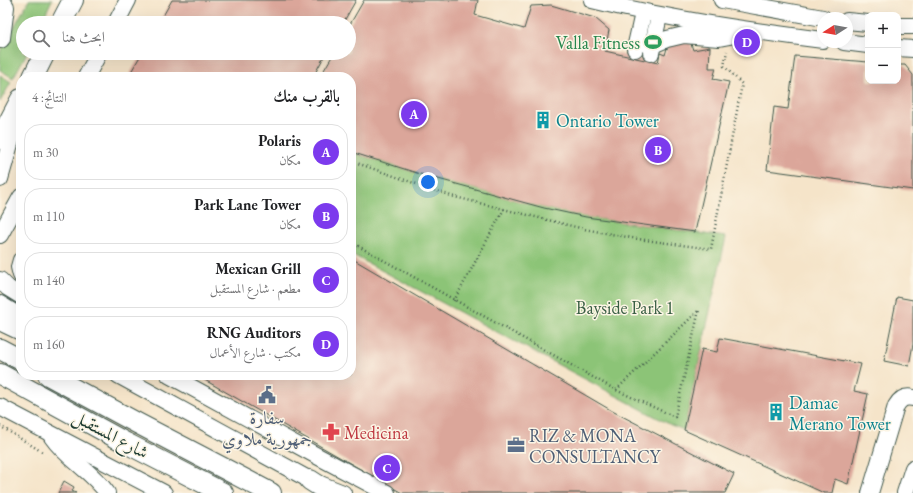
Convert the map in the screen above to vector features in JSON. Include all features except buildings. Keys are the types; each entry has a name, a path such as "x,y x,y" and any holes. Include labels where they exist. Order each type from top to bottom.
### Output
{"main road":[{"path":"65,16 73,0"},
{"path":"0,38 4,8"},
{"path":"36,72 42,60"},
{"path":"0,139 16,108"},
{"path":"0,320 16,328"},
{"path":"0,349 16,357"},
{"name":"شارع المستقبل","path":"0,374 126,443 223,493"},
{"name":"شارع المستقبل","path":"57,380 271,493"},
{"path":"310,480 330,493"}],"street":[{"path":"120,16 128,0"},
{"path":"592,0 659,16 750,31 817,39"},
{"path":"722,0 817,17"},
{"path":"643,13 636,46 652,49 667,39 684,35 730,37 750,31"},
{"path":"652,49 659,16"},
{"path":"853,22 865,23"},
{"path":"901,26 913,26"},
{"path":"853,43 865,45"},
{"path":"901,48 913,50"},
{"path":"89,72 95,60"},
{"path":"0,179 12,137 16,115"},
{"path":"0,235 16,206"},
{"path":"0,280 16,293"},
{"path":"0,304 16,314"},
{"path":"127,380 310,480 343,493"},
{"path":"178,380 387,493"},
{"path":"870,493 896,406 903,398 913,398"},
{"name":"شارع المستقبل","path":"0,407 164,493"},
{"path":"49,433 67,455 95,478 107,493"},
{"path":"905,493 913,468"}],"path":[{"path":"356,163 451,196 584,229 638,239 711,249 742,84 724,66 730,37"},
{"path":"454,301 504,209"},
{"path":"356,245 454,301 616,390 675,417 699,310 616,390"}],"green space":[{"path":"29,0 52,0 44,16 20,16"},
{"path":"16,23 16,60 23,60 13,78 0,70 0,52"},
{"path":"0,75 11,82 0,102"},
{"name":"Bayside Park 1","path":"356,154 420,174 544,208 586,217 726,237 684,430 671,425 356,257"}],"place":[{"name":"Valla Fitness","path":"653,42"},
{"name":"RNG Auditors","path":"747,42"},
{"name":"Polaris","path":"414,114"},
{"name":"Ontario Tower","path":"543,120"},
{"name":"Park Lane Tower","path":"658,150"},
{"name":"سفارة جمهورية ملاوي","path":"267,395"},
{"name":"Damac Merano Tower","path":"776,412"},
{"name":"Medicina","path":"331,432"},
{"name":"RIZ & MONA CONSULTANCY","path":"516,445"},
{"name":"Mexican Grill","path":"387,468"}]}
